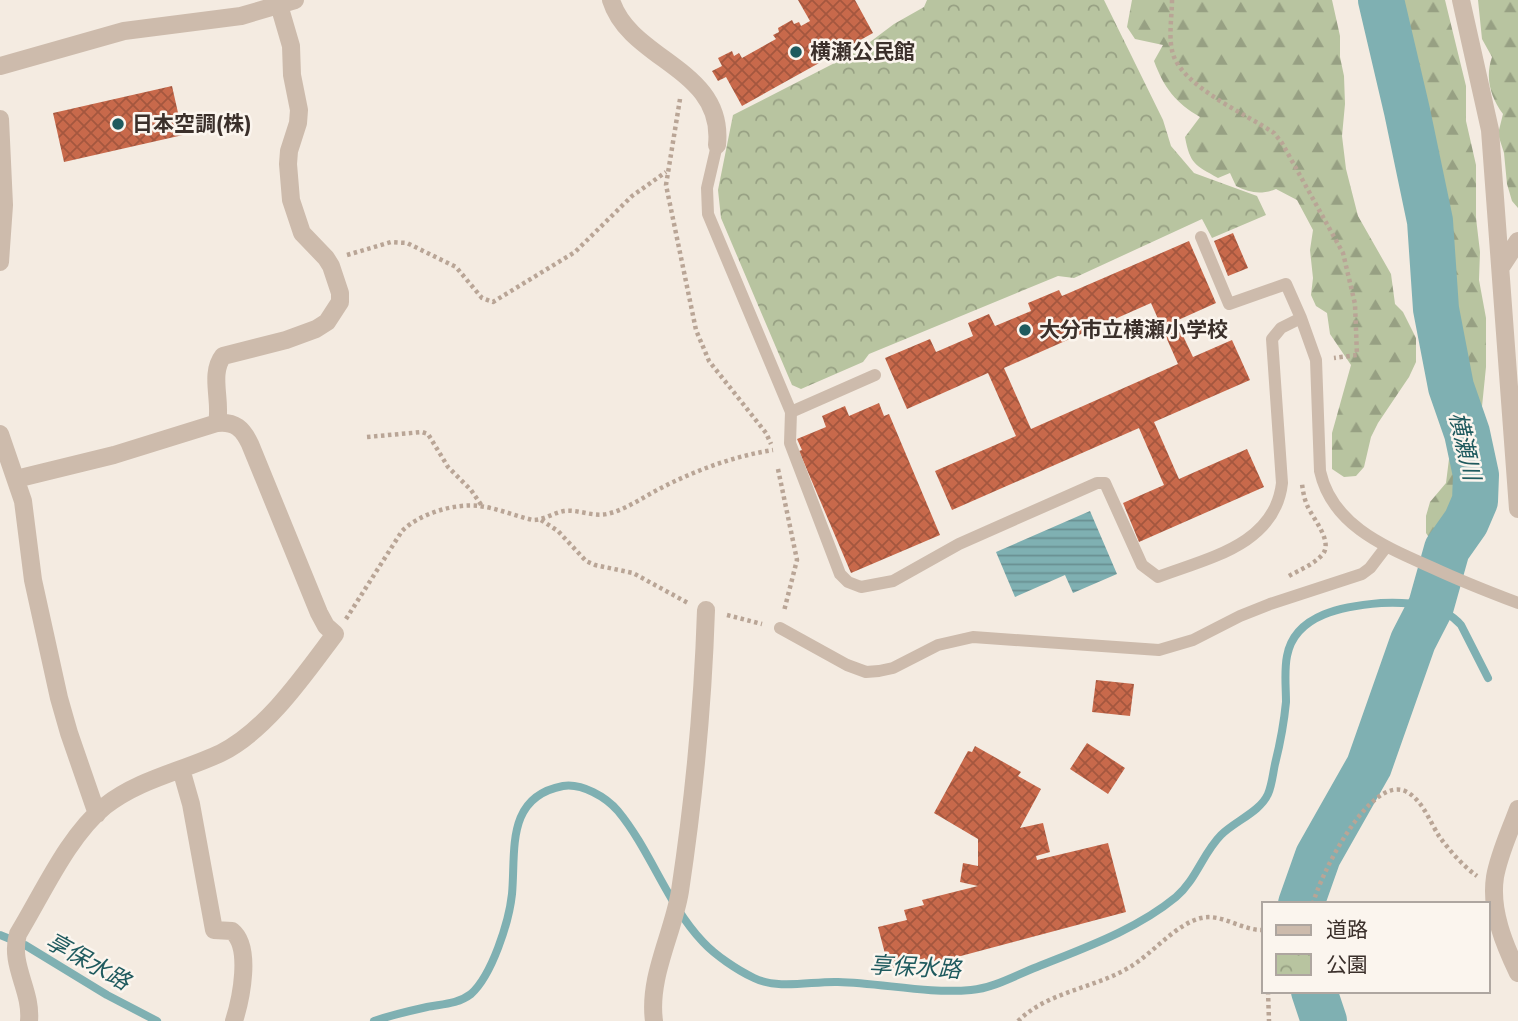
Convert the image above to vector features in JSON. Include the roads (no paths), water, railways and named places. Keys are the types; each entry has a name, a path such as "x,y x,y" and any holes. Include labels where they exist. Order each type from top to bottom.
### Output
{"street":[{"path":"611,0 622,24 680,70 709,102 716,125 717,145"},
{"path":"1461,0 1490,130 1518,509"},
{"path":"0,66 124,31 241,16 287,3 292,75 299,117 289,151 291,200 302,233 328,260 340,298 333,316 323,325 305,334 223,356 218,368 220,411 217,423"},
{"path":"0,120 3,228 0,262"},
{"path":"1501,267 1518,241"},
{"path":"16,479 114,454 217,423 226,422 240,427 319,613 326,626 335,634 278,706 239,742 116,798 97,814 70,847 15,945 15,955 29,1006 29,1021"},
{"path":"0,434 26,518 33,579 59,698 97,814"},
{"path":"654,1021 656,984 677,904 686,841 704,671 706,610"},
{"path":"181,769 191,804 214,930 228,929 236,934 244,951 238,1009 234,1021"},
{"path":"1518,808 1495,879 1496,909 1502,935 1518,973"}],"lane":[{"path":"717,145 707,188 708,214 791,412 790,443 840,574 848,582 861,587 893,581 959,544 1097,483 1105,483 1142,565 1158,577 1246,542 1259,532 1276,509 1282,483 1272,339 1281,328 1301,318"},
{"path":"1201,237 1229,304 1286,284 1316,360 1320,471 1323,484 1335,507 1353,525 1386,547 1518,603"},
{"path":"791,412 875,375"},
{"path":"780,628 847,665 866,671 893,668 939,645 973,637 1159,650 1193,640 1270,604 1362,574 1386,547"}],"water":[{"path":"1090,511 1117,574 1073,593 1065,575 1015,597 996,552"}],"waterway":[{"name":"横瀬川","path":"1302,902 1318,856 1369,766 1413,641 1431,606 1447,549 1466,522 1475,501 1476,475 1467,433 1451,387 1436,309 1430,221 1381,0"},
{"name":"享保水路","path":"374,1021 455,1002 471,994 479,985 498,947 507,919 512,894 517,828 522,814 531,801 544,792 563,786 586,789 600,796 618,811 690,927 714,952 754,978 774,984 838,982 938,991 980,989 1109,937 1160,909 1183,890 1221,835 1259,806 1268,794 1280,741 1286,702 1287,656 1300,630 1311,621 1324,614 1367,604 1403,603 1435,608 1461,625 1488,678"},
{"name":"享保水路","path":"0,935 25,945 107,995 157,1021"},
{"name":"横瀬川","path":"1315,993 1324,1021"}],"place":[{"name":"横瀬公民館","path":"796,52"},
{"name":"日本空調(株)","path":"118,124"},
{"name":"大分市立横瀬小学校","path":"1025,330"}]}
